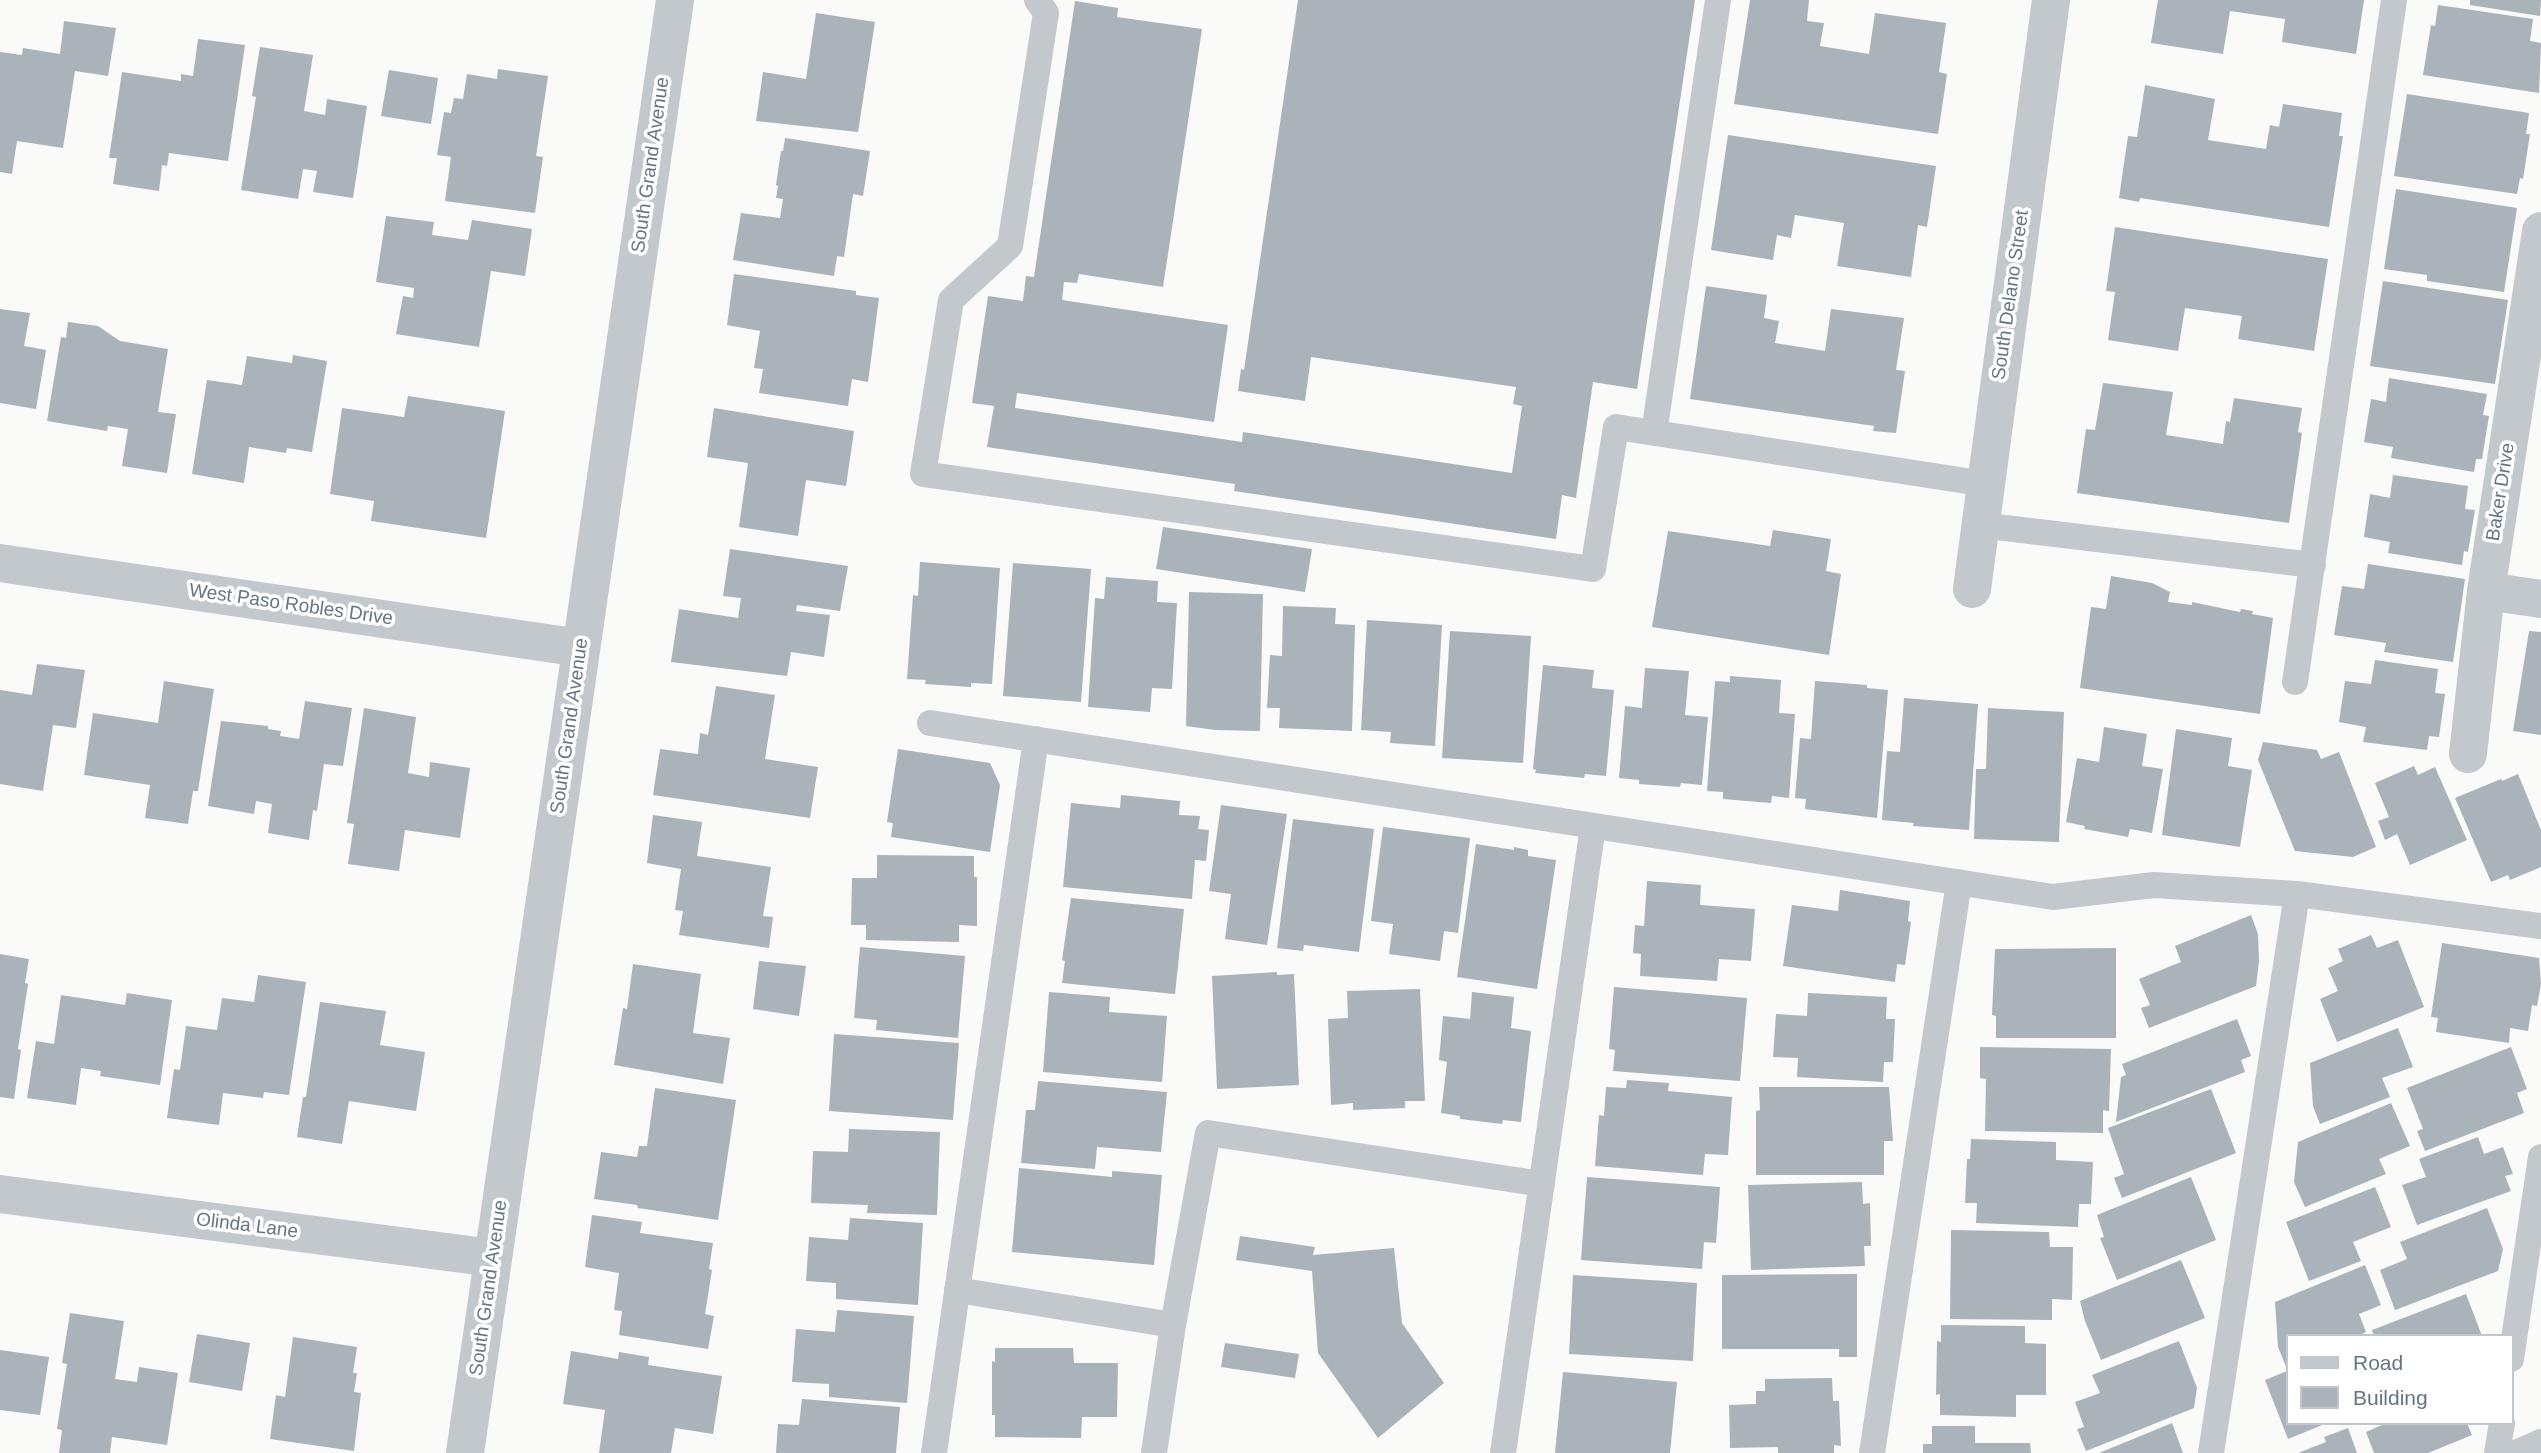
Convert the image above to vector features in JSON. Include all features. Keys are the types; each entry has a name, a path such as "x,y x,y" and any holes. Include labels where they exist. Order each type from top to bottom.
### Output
{"street":[{"name":"South Delano Street","path":"1972,589 2051,0"},
{"name":"South Grand Avenue","path":"465,1453 581,648 665,1"},
{"name":"Baker Drive","path":"2468,754 2486,591 2540,243"},
{"name":"West Paso Robles Drive","path":"0,563 581,648"},
{"path":"2486,591 2541,599"},
{"name":"Olinda Lane","path":"0,1194 493,1258"}],"lane":[{"path":"1037,0 1046,13 1010,246 951,300 923,474 1593,569 1616,427 1986,484"},
{"path":"1654,433 1718,0"},
{"path":"2295,682 2394,0"},
{"path":"1980,525 2313,565"},
{"path":"930,723 2053,897 2154,885 2297,894 2541,926"},
{"path":"934,1453 1036,739"},
{"path":"1503,1453 1593,826"},
{"path":"1872,1453 1959,882"},
{"path":"2211,1453 2297,894"},
{"path":"1154,1453 1173,1325 1208,1133 1542,1184"},
{"path":"2513,1346 2541,1157"},
{"path":"957,1290 1173,1325"},
{"path":"2497,1453 2502,1425"},
{"path":"2516,1453 2541,1442"}],"building":[{"path":"1298,0 1695,0 1637,389 1593,382 1576,498 1562,495 1556,539 1234,491 1235,484 987,447 994,406 972,403 988,296 1023,301 1026,276 1034,277 1075,1 1118,8 1117,17 1202,29 1163,287 1079,274 1077,283 1064,282 1062,300 1228,325 1214,422 1017,393 1015,408 1242,442 1243,432 1512,473 1522,406 1513,404 1516,387 1311,357 1305,401 1238,391 1241,369 1244,370"},
{"path":"1750,0 1809,0 1807,21 1824,23 1820,46 1869,54 1875,13 1946,23 1939,72 1947,74 1938,134 1734,104"},
{"path":"2158,0 2364,0 2356,54 2282,42 2285,19 2230,11 2223,54 2151,43"},
{"path":"2470,0 2541,0 2540,16 2470,5"},
{"path":"2438,5 2533,19 2530,41 2541,43 2539,93 2423,75 2431,25 2435,26"},
{"path":"816,13 875,22 858,132 756,121 763,72 806,79"},
{"path":"64,21 116,28 108,76 75,71 63,148 17,141 12,174 0,172 0,52 22,55 23,48 60,54"},
{"path":"198,39 245,45 228,161 169,153 167,166 162,165 159,191 113,184 117,158 109,158 122,72 181,81 181,74 193,76"},
{"path":"260,47 313,55 304,111 325,115 327,99 367,106 353,198 313,192 317,171 303,169 298,199 241,190 256,97 252,96"},
{"path":"498,69 548,76 536,156 543,157 535,213 445,201 451,157 437,155 444,112 451,113 454,98 463,99 467,74 497,79"},
{"path":"389,70 438,78 431,124 381,116"},
{"path":"2145,85 2215,99 2208,140 2266,149 2270,125 2279,127 2283,104 2342,113 2339,136 2343,136 2329,227 2140,198 2139,202 2119,198 2128,136 2137,137"},
{"path":"2407,94 2529,113 2526,134 2530,134 2523,179 2520,178 2517,194 2394,176"},
{"path":"1728,135 1936,166 1927,227 1918,225 1911,277 1837,266 1844,223 1795,215 1791,238 1777,235 1773,260 1711,250"},
{"path":"785,138 870,151 863,196 853,194 844,257 837,256 834,276 733,260 741,213 780,218 783,199 776,198 776,185"},
{"path":"2396,189 2517,208 2504,292 2427,281 2427,275 2384,269"},
{"path":"386,216 434,222 432,235 468,240 472,220 532,229 525,276 491,271 479,347 396,334 403,296 413,298 414,288 376,282"},
{"path":"2115,227 2328,259 2314,351 2238,339 2242,316 2185,308 2178,351 2108,340 2115,292 2106,291"},
{"path":"734,274 856,291 856,295 879,298 868,382 852,379 848,406 759,393 763,369 754,368 760,331 727,325"},
{"path":"2383,281 2508,300 2495,384 2370,366"},
{"path":"1706,286 1767,295 1764,318 1779,321 1775,343 1825,351 1831,309 1904,318 1896,370 1905,371 1896,433 1873,431 1874,426 1690,399"},
{"path":"0,309 30,313 24,346 46,350 36,409 0,403"},
{"path":"68,322 98,326 120,341 168,349 158,412 176,414 167,473 122,466 128,429 108,426 107,431 47,421 61,337 66,338"},
{"path":"293,355 327,361 312,452 287,448 286,453 249,447 244,483 192,474 207,380 242,385 247,356 292,363"},
{"path":"2389,378 2487,394 2483,415 2489,416 2482,459 2476,459 2474,472 2391,458 2393,447 2364,442 2371,399 2386,402"},
{"path":"2103,383 2173,392 2166,435 2223,444 2226,421 2230,422 2234,398 2302,408 2298,432 2302,433 2289,523 2077,493 2086,429 2095,430"},
{"path":"408,396 505,411 486,538 371,521 374,501 330,494 342,408 404,417"},
{"path":"714,408 854,431 846,486 806,480 798,536 739,527 748,463 707,457"},
{"path":"2393,475 2468,486 2465,509 2475,510 2468,552 2464,551 2462,565 2388,553 2390,542 2364,537 2370,494 2390,498"},
{"path":"1163,527 1312,549 1305,592 1156,569"},
{"path":"1773,530 1831,539 1826,571 1841,574 1829,655 1652,627 1668,531 1770,546"},
{"path":"730,549 848,566 840,611 797,605 796,611 830,615 824,657 791,652 787,676 671,662 679,609 738,618 741,598 723,596"},
{"path":"920,562 1000,568 992,684 971,683 971,687 925,684 926,680 907,679 913,595 918,596"},
{"path":"1013,563 1091,569 1081,702 1003,696"},
{"path":"2368,564 2465,579 2453,662 2384,652 2386,643 2334,635 2342,586 2364,589"},
{"path":"2111,576 2152,583 2170,592 2168,602 2192,605 2192,602 2240,612 2241,609 2273,618 2260,714 2080,688 2091,607 2106,609"},
{"path":"1106,577 1158,581 1157,602 1177,603 1172,689 1152,688 1150,712 1088,707 1095,598 1104,599"},
{"path":"1189,592 1263,594 1260,731 1186,726"},
{"path":"1283,606 1336,608 1335,624 1355,625 1352,731 1279,728 1280,708 1267,708 1270,655 1282,656"},
{"path":"1367,620 1442,625 1435,746 1390,743 1391,732 1361,730"},
{"path":"1450,631 1531,636 1523,763 1442,758"},
{"path":"2529,631 2541,632 2541,735 2513,731"},
{"path":"2375,660 2438,669 2435,693 2445,694 2439,737 2429,736 2427,750 2363,742 2366,727 2339,722 2345,681 2371,684"},
{"path":"37,664 85,670 76,728 53,725 43,791 0,784 0,690 32,695"},
{"path":"1543,665 1594,670 1592,688 1614,690 1606,776 1585,774 1584,778 1535,773 1536,770 1533,769"},
{"path":"1645,668 1689,671 1685,715 1708,717 1702,785 1681,783 1680,787 1639,784 1639,780 1619,778 1625,706 1642,708"},
{"path":"1730,676 1781,680 1779,713 1795,714 1789,798 1772,796 1771,803 1723,799 1723,792 1707,791 1715,681 1730,682"},
{"path":"164,681 214,689 198,791 193,791 188,824 145,818 150,785 84,775 93,713 158,723"},
{"path":"1815,681 1867,685 1867,688 1888,690 1877,818 1805,809 1806,799 1795,798 1800,738 1811,739"},
{"path":"716,686 775,695 765,759 818,767 810,818 653,795 660,749 698,754 700,733 708,735"},
{"path":"1904,698 1978,704 1969,830 1913,826 1914,823 1882,820 1887,751 1900,752"},
{"path":"305,701 352,708 343,766 324,764 317,811 313,810 309,840 268,833 272,804 256,801 254,814 208,806 221,721 268,726 268,729 281,731 280,736 299,739"},
{"path":"364,708 416,717 408,773 429,777 430,762 470,768 460,838 405,830 399,871 348,864 354,824 347,823"},
{"path":"1988,708 2064,712 2059,842 1974,839 1976,769 1986,769"},
{"path":"2104,727 2147,734 2142,766 2163,769 2152,833 2130,829 2128,837 2084,829 2085,826 2066,822 2077,758 2099,762"},
{"path":"2176,729 2232,738 2228,766 2252,770 2240,847 2162,835"},
{"path":"2263,742 2317,750 2321,759 2339,752 2376,847 2353,857 2295,851 2258,760"},
{"path":"898,749 990,763 1000,785 990,852 891,837 893,823 887,822"},
{"path":"2414,766 2418,775 2435,767 2467,840 2410,865 2397,834 2385,840 2378,821 2389,817 2375,783"},
{"path":"2518,774 2541,830 2541,867 2510,880 2508,875 2491,882 2455,798"},
{"path":"1121,795 1180,801 1179,815 1200,816 1198,829 1209,830 1206,861 1195,860 1192,899 1063,887 1071,803 1120,808"},
{"path":"1221,805 1287,814 1267,945 1225,939 1231,894 1209,891"},
{"path":"653,815 702,822 697,856 771,867 763,916 773,917 769,948 679,935 683,911 675,910 681,869 647,863"},
{"path":"1293,819 1374,829 1359,952 1304,945 1303,951 1277,948"},
{"path":"1383,827 1470,838 1458,933 1444,931 1440,961 1389,954 1393,924 1371,921"},
{"path":"1476,844 1514,850 1514,847 1528,850 1528,856 1556,860 1537,989 1457,977"},
{"path":"877,855 974,856 977,926 959,925 959,942 866,940 866,925 851,925 852,878 877,878"},
{"path":"1647,881 1701,885 1700,905 1755,909 1751,961 1719,959 1717,981 1640,976 1641,954 1633,953 1635,925 1644,926"},
{"path":"1840,890 1910,901 1908,921 1911,922 1905,965 1897,964 1895,982 1783,966 1792,905 1838,911"},
{"path":"1071,898 1184,909 1175,994 1062,983 1065,961 1062,960"},
{"path":"2251,915 2258,934 2256,986 2149,1028 2141,1008 2150,1005 2139,979 2181,962 2175,946"},
{"path":"2371,935 2377,948 2398,940 2424,1007 2337,1042 2320,999 2338,991 2328,968 2343,961 2338,949"},
{"path":"2442,943 2539,958 2541,984 2537,1006 2532,1005 2528,1031 2510,1028 2509,1043 2436,1032 2438,1018 2431,1017"},
{"path":"860,947 965,956 958,1038 876,1030 877,1020 854,1018"},
{"path":"2116,948 2116,1038 1996,1038 1996,1016 1992,1015 1995,949"},
{"path":"0,954 29,959 14,1099 0,1097"},
{"path":"759,961 806,966 799,1016 753,1009"},
{"path":"633,964 701,974 693,1033 730,1038 723,1084 614,1065 623,1008 627,1009"},
{"path":"1277,972 1277,975 1294,974 1299,1085 1217,1089 1212,976"},
{"path":"258,975 306,982 289,1095 264,1092 263,1098 223,1093 219,1125 167,1118 174,1069 180,1070 186,1026 217,1030 222,998 254,1002"},
{"path":"1614,987 1747,998 1740,1081 1613,1071 1615,1050 1609,1049"},
{"path":"1420,989 1425,1101 1405,1101 1405,1108 1353,1110 1353,1103 1331,1105 1328,1019 1348,1018 1347,991"},
{"path":"1049,992 1110,997 1109,1012 1167,1016 1162,1082 1043,1072"},
{"path":"1472,992 1514,997 1511,1028 1531,1031 1521,1122 1503,1120 1502,1124 1460,1119 1460,1116 1441,1113 1447,1062 1439,1060 1443,1016 1470,1019"},
{"path":"127,993 172,1000 160,1085 100,1076 101,1071 81,1068 76,1105 27,1098 36,1041 54,1044 61,995 125,1005"},
{"path":"1808,993 1887,997 1886,1019 1895,1019 1893,1062 1884,1062 1883,1082 1797,1077 1798,1058 1773,1057 1776,1014 1807,1016"},
{"path":"320,1002 386,1011 380,1045 425,1052 416,1111 349,1101 342,1144 297,1137 303,1097 306,1097"},
{"path":"2237,1019 2251,1056 2241,1060 2245,1072 2116,1122 2121,1077 2126,1075 2122,1064"},
{"path":"2398,1028 2413,1067 2382,1078 2390,1097 2320,1124 2313,1106 2310,1063"},
{"path":"834,1034 959,1043 953,1120 829,1111"},
{"path":"1980,1047 2111,1049 2109,1111 2103,1110 2103,1133 1985,1131 1986,1079 1980,1078"},
{"path":"2511,1047 2527,1089 2517,1093 2524,1113 2425,1151 2417,1131 2423,1129 2407,1088"},
{"path":"1627,1080 1669,1083 1668,1091 1732,1097 1728,1155 1705,1154 1703,1175 1595,1166 1599,1115 1604,1116 1606,1087 1626,1088"},
{"path":"1038,1081 1167,1092 1161,1152 1097,1147 1095,1169 1021,1163 1026,1110 1035,1110"},
{"path":"1759,1087 1889,1087 1893,1141 1884,1141 1884,1175 1756,1175 1756,1111 1760,1110"},
{"path":"655,1088 736,1100 718,1220 594,1199 601,1152 637,1157 639,1146 647,1146"},
{"path":"2211,1089 2236,1153 2122,1198 2114,1178 2124,1174 2108,1128"},
{"path":"2391,1103 2410,1146 2379,1159 2386,1174 2305,1207 2294,1182 2298,1142"},
{"path":"849,1129 940,1132 937,1215 867,1213 868,1205 811,1203 813,1151 848,1152"},
{"path":"2478,1137 2484,1154 2503,1147 2513,1174 2505,1176 2511,1191 2417,1225 2402,1185 2426,1177 2419,1159"},
{"path":"1971,1139 2056,1142 2056,1160 2093,1162 2091,1204 2079,1204 2078,1227 1976,1223 1977,1203 1965,1203 1967,1159 1970,1159"},
{"path":"1019,1168 1112,1177 1112,1171 1162,1175 1154,1265 1012,1252"},
{"path":"1587,1177 1720,1187 1716,1243 1704,1242 1702,1269 1581,1260"},
{"path":"2191,1177 2216,1240 2117,1280 2100,1238 2104,1237 2097,1215"},
{"path":"1862,1182 1863,1204 1870,1203 1871,1246 1864,1246 1865,1266 1751,1270 1748,1185"},
{"path":"2375,1187 2391,1227 2353,1242 2361,1261 2309,1281 2286,1222"},
{"path":"2487,1208 2503,1249 2498,1271 2395,1310 2380,1270 2407,1259 2400,1242"},
{"path":"592,1215 642,1222 640,1233 713,1243 705,1314 714,1316 708,1349 619,1335 622,1311 614,1310 619,1273 585,1267"},
{"path":"850,1218 923,1223 918,1305 836,1299 836,1283 806,1281 809,1237 848,1240"},
{"path":"1951,1230 2049,1232 2050,1247 2073,1247 2072,1300 2052,1299 2052,1320 1950,1319"},
{"path":"1240,1236 1315,1247 1313,1255 1394,1248 1402,1323 1444,1383 1378,1438 1318,1353 1312,1271 1236,1260"},
{"path":"2181,1260 2205,1318 2101,1360 2080,1301"},
{"path":"2365,1265 2381,1305 2359,1314 2366,1332 2362,1334 2286,1334 2286,1367 2278,1347 2275,1302"},
{"path":"1857,1274 1857,1357 1839,1357 1839,1349 1722,1349 1722,1275"},
{"path":"1573,1275 1697,1283 1693,1361 1569,1354"},
{"path":"2466,1294 2481,1334 2373,1334 2372,1330"},
{"path":"837,1310 914,1316 907,1403 829,1397 829,1384 792,1382 796,1329 835,1332"},
{"path":"70,1313 124,1321 115,1379 137,1382 139,1367 178,1373 167,1445 112,1437 110,1453 59,1453 62,1430 57,1429 67,1364 62,1363"},
{"path":"1941,1325 2025,1326 2025,1343 2046,1344 2046,1395 2016,1395 2016,1417 1940,1415 1940,1394 1936,1395 1937,1341 1941,1342"},
{"path":"197,1334 250,1343 242,1391 189,1382"},
{"path":"293,1337 357,1347 353,1373 357,1373 354,1392 361,1393 354,1451 270,1439 276,1395 285,1397"},
{"path":"2179,1341 2197,1388 2194,1408 2086,1451 2077,1429 2084,1427 2075,1402 2100,1393 2092,1375"},
{"path":"1225,1343 1299,1354 1295,1378 1221,1367"},
{"path":"995,1348 1073,1348 1074,1363 1118,1363 1117,1417 1082,1417 1081,1438 995,1437 995,1415 992,1415 992,1361 995,1362"},
{"path":"0,1350 49,1357 40,1415 0,1410"},
{"path":"571,1351 618,1359 619,1352 649,1357 648,1365 722,1376 713,1434 675,1428 671,1453 599,1453 605,1410 563,1404"},
{"path":"2286,1371 2286,1425 2322,1425 2288,1439 2265,1380"},
{"path":"1563,1372 1677,1382 1670,1453 1555,1453"},
{"path":"1832,1378 1833,1401 1839,1401 1841,1446 1834,1445 1834,1453 1778,1453 1778,1447 1730,1448 1729,1405 1756,1404 1756,1391 1765,1391 1765,1379"},
{"path":"802,1399 900,1407 896,1453 776,1453 778,1424 799,1425"},
{"path":"2172,1423 2183,1453 2099,1453"},
{"path":"2382,1425 2468,1425 2472,1435 2428,1453 2374,1453 2366,1432"},
{"path":"1932,1426 1975,1426 1975,1443 2030,1443 2031,1453 1923,1453 1923,1444 1932,1444"},
{"path":"2348,1428 2357,1453 2298,1453 2326,1442 2324,1437"}]}
